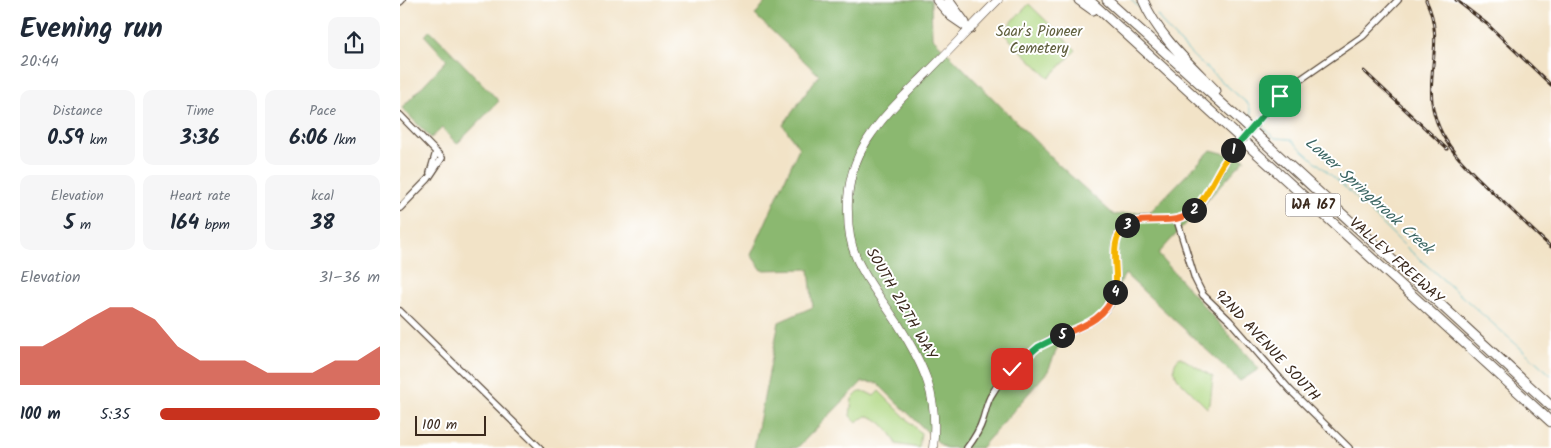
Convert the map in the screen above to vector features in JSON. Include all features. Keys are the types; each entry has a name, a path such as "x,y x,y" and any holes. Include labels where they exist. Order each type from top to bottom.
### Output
{"highway":[{"path":"937,0 951,16 970,29"},
{"path":"948,0 970,29"},
{"path":"1079,0 1117,26"},
{"name":"VALLEY FREEWAY","path":"1089,0 1551,422"},
{"name":"VALLEY FREEWAY","path":"1107,0 1551,406"},
{"path":"1143,0 1149,14 1164,35 1217,92 1238,118"}],"main road":[{"name":"SOUTH 212TH WAY","path":"933,448 935,419 929,381 908,341 856,258 850,233 847,203 853,168 870,135 891,110 998,0"}],"street":[{"path":"967,448 979,429 991,395 1012,369 1048,341 1095,320 1106,311 1112,302 1118,281 1114,247 1123,228 1135,222 1177,220 1190,214 1198,206 1230,153 1291,86 1363,36 1398,0"},
{"path":"400,115 442,158 434,172 400,208"},
{"path":"420,188 431,171 436,152"},
{"name":"92ND AVENUE SOUTH","path":"1177,220 1195,279 1202,295 1230,322 1290,390 1349,448"},
{"path":"400,311 540,448"}],"green space":[{"path":"767,0 931,0 932,37 1059,165 1114,215 1151,211 1211,150 1245,159 1158,254 1259,369 1240,381 1125,274 1101,316 1063,334 1048,371 981,448 946,448 877,383 862,382 797,448 754,448 779,322 813,307 809,269 762,270 751,255 799,148 783,125 819,75 755,15"},
{"name":"Saar's Pioneer Cemetery","path":"1029,4 1076,50 1049,78 1002,32"},
{"path":"430,30 499,101 457,144 442,128 431,138 402,108 447,60 425,36"},
{"path":"1180,357 1213,377 1210,404 1207,408 1176,376 1175,364"},
{"path":"879,391 921,433 919,448 896,444 888,430 871,417 866,416 856,422 850,416 852,399 859,392 866,392 874,396"}],"waterway":[{"name":"Lower Springbrook Creek","path":"1131,0 1144,12"},
{"name":"Lower Springbrook Creek","path":"1157,15 1167,29 1195,58 1249,105 1252,117 1256,121"},
{"name":"Lower Springbrook Creek","path":"1259,123 1275,138 1290,139 1347,189 1405,246 1551,375"}],"railway":[{"path":"1426,0 1434,27 1435,39 1431,89 1435,117 1440,130 1456,155 1466,166 1551,247"},
{"path":"1456,0 1487,24 1551,85"},
{"path":"1364,71 1447,149"}],"route":[{"path":"1012,369 1038,347 1063,334 1089,324 1106,311 1116,291 1118,281 1114,247 1123,228 1135,222 1177,220 1190,214 1205,197 1230,153 1280,96"}]}
